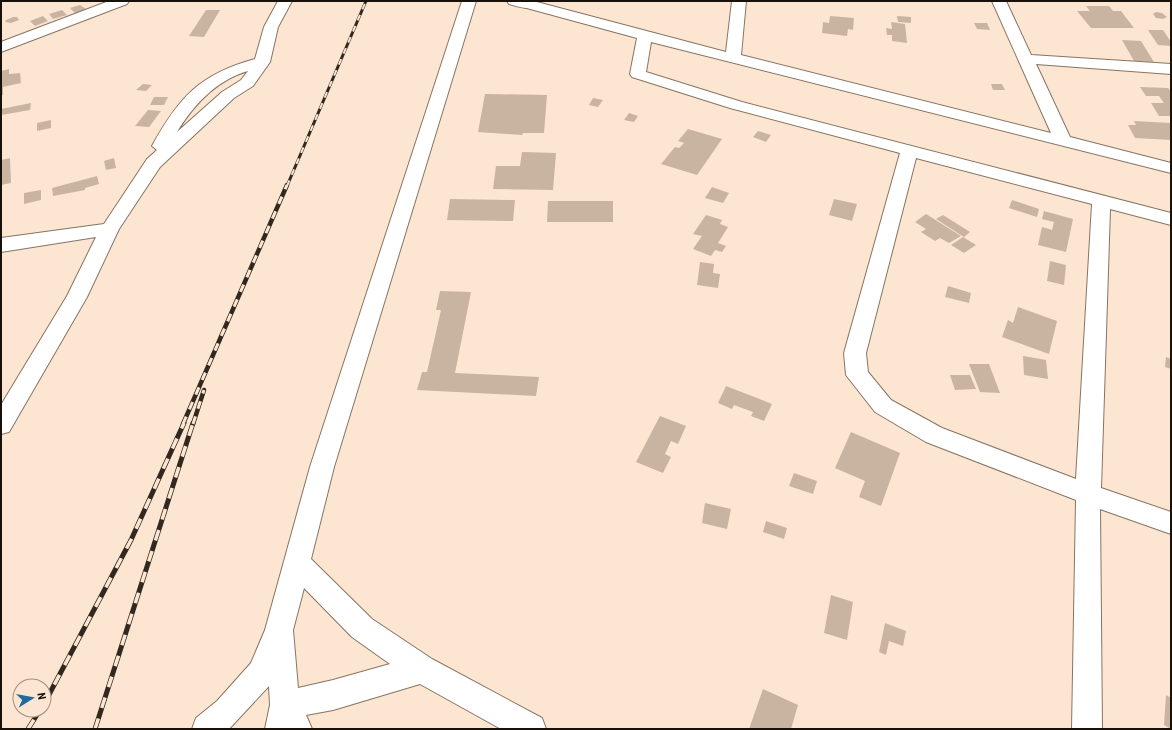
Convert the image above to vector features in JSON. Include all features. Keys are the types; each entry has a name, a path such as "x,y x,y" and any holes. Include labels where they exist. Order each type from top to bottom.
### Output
{"street":[{"path":"1,47 122,1"},
{"path":"1,425 9,400 76,297 110,229 153,163 228,95 247,83 262,62 271,27 285,1"},
{"path":"207,729 227,711 261,673 279,630 298,564 322,467 469,1"},
{"path":"733,58 738,1"},
{"path":"999,1 1063,140"},
{"path":"524,2 644,36 1171,168"},
{"path":"644,36 638,74 736,105 909,152 1171,219"},
{"path":"1025,59 1171,69"},
{"path":"909,152 855,353 857,375 882,406 934,435 1088,494 1171,523"},
{"path":"1086,729 1088,494 1101,200"},
{"path":"1,245 110,229"},
{"path":"298,564 362,628 422,669 531,729"},
{"path":"279,630 287,721 333,696 422,669"}],"building":[{"path":"80,5 86,9 75,13 70,8"},
{"path":"1086,6 1109,6 1113,11 1121,11 1134,28 1091,28 1077,11 1090,11"},
{"path":"62,10 67,15 53,19 49,14"},
{"path":"206,10 220,10 204,37 189,36"},
{"path":"1156,12 1162,13 1167,17 1163,19 1156,18 1153,14"},
{"path":"43,16 48,21 35,26 30,21"},
{"path":"830,16 854,18 853,30 848,29 847,36 822,33 823,22 829,23"},
{"path":"897,16 911,17 911,23 898,22"},
{"path":"17,17 19,20 11,23 5,22 6,20"},
{"path":"891,22 905,24 907,43 892,41 892,35 887,35 886,28 892,29"},
{"path":"974,23 987,23 990,30 977,29"},
{"path":"1148,30 1163,30 1171,42 1171,46 1158,45"},
{"path":"1122,40 1141,41 1154,62 1134,61"},
{"path":"9,69 9,74 20,73 21,83 3,87 3,95 1,95 1,71"},
{"path":"143,84 152,85 146,91 136,90"},
{"path":"991,84 1002,84 1005,90 993,90"},
{"path":"1140,87 1168,88 1171,91 1171,116 1159,116 1151,103 1164,103 1159,96 1146,96"},
{"path":"485,94 547,95 544,133 523,133 522,135 478,132"},
{"path":"154,97 168,97 164,105 150,105"},
{"path":"593,98 603,100 598,107 589,105"},
{"path":"31,103 30,110 1,115 1,109"},
{"path":"148,110 161,111 149,127 135,126"},
{"path":"629,113 638,116 634,122 624,120"},
{"path":"51,120 51,128 37,131 37,123"},
{"path":"1134,121 1171,123 1171,140 1135,138 1128,125 1136,125"},
{"path":"688,129 722,139 697,175 661,164 675,147 679,148 684,143 678,141"},
{"path":"758,131 771,135 766,142 753,137"},
{"path":"522,152 556,153 553,190 493,189 496,166 520,166"},
{"path":"10,158 11,183 1,185 1,160"},
{"path":"114,158 116,168 106,170 104,161"},
{"path":"97,176 99,184 85,188 85,190 53,196 52,188"},
{"path":"712,187 729,193 723,203 705,198"},
{"path":"41,190 41,200 24,204 24,193"},
{"path":"450,199 515,200 513,221 447,220"},
{"path":"834,199 857,204 852,221 829,215"},
{"path":"1012,200 1039,209 1037,217 1009,208"},
{"path":"548,201 613,201 613,222 547,222"},
{"path":"1044,211 1073,219 1066,252 1038,245 1042,227 1052,230 1054,222 1042,219"},
{"path":"926,214 961,236 949,243 940,238 935,241 921,232 926,229 915,222"},
{"path":"706,215 722,220 720,224 728,227 718,243 726,246 722,252 715,250 711,256 693,249 702,236 693,234"},
{"path":"943,215 970,232 964,237 936,219"},
{"path":"963,237 976,245 964,253 951,245"},
{"path":"1050,261 1066,265 1064,285 1047,281"},
{"path":"700,262 714,264 713,273 720,274 718,288 697,285"},
{"path":"948,286 971,293 969,303 945,297"},
{"path":"440,291 471,292 455,373 539,377 536,396 417,390 422,372 427,372 441,310 436,310"},
{"path":"1018,307 1057,321 1049,354 1002,337 1008,320 1013,323"},
{"path":"1023,356 1046,360 1048,379 1024,375"},
{"path":"1166,357 1171,359 1171,369 1165,367"},
{"path":"969,364 989,364 1000,393 980,392"},
{"path":"950,375 970,375 976,389 955,390"},
{"path":"726,386 772,404 764,421 751,416 753,412 734,405 732,409 718,403"},
{"path":"660,416 686,426 678,444 671,441 665,454 671,457 663,473 636,462"},
{"path":"851,432 900,453 881,506 859,497 865,481 835,468"},
{"path":"794,473 817,481 813,494 789,486"},
{"path":"705,503 731,509 727,529 702,523"},
{"path":"766,521 787,528 784,539 763,532"},
{"path":"831,595 853,602 847,640 824,633"},
{"path":"885,623 906,631 903,646 889,641 886,655 879,652"},
{"path":"763,689 798,705 791,729 749,729"},
{"path":"1166,695 1171,698 1171,729 1164,725"}],"railway":[{"path":"287,186 366,1"},
{"path":"183,424 287,185"},
{"path":"193,424 204,390"},
{"path":"52,689 131,540 184,423"},
{"path":"95,729 193,423"},
{"path":"28,729 35,718"}]}
